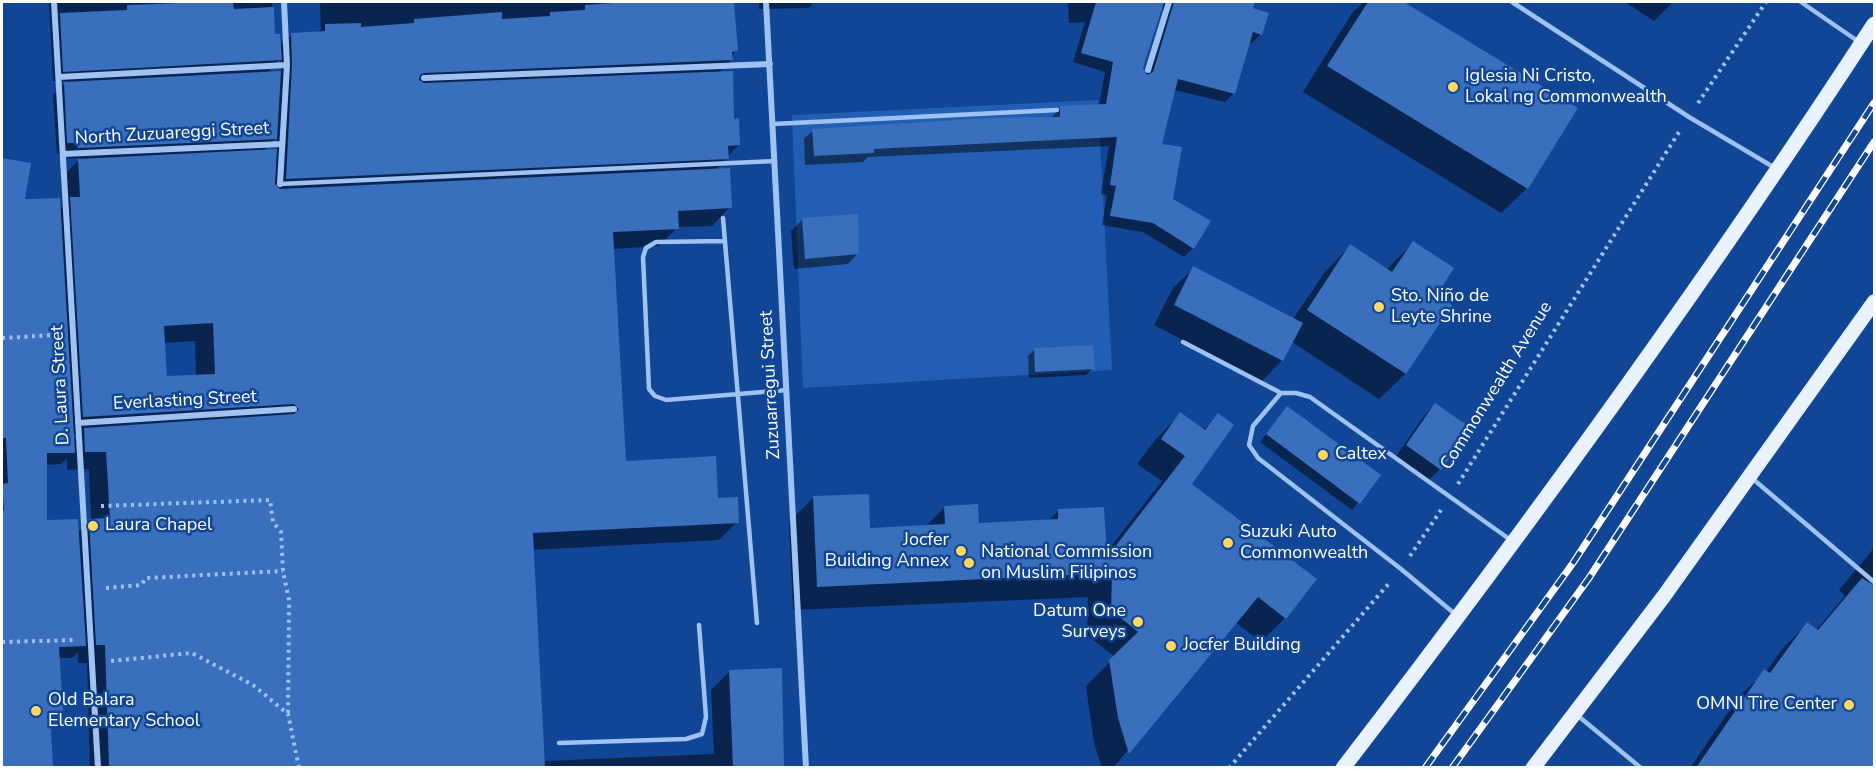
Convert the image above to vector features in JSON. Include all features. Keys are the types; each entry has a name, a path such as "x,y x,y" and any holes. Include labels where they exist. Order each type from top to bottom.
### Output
{"main road":[{"path":"1342,768 1515,542 1686,302 1875,24"},
{"path":"1533,768 1872,311"}],"street":[{"name":"D. Laura Street","path":"54,2 98,768"},
{"path":"280,184 287,65 284,2"},
{"name":"Zuzuarregui Street","path":"766,2 806,768"},
{"path":"1148,70 1169,2"},
{"path":"424,78 770,64"},
{"path":"59,78 287,65"},
{"name":"North Zuzuareggi Street","path":"63,154 282,144"},
{"name":"Everlasting Street","path":"78,423 294,409"}],"lane":[{"path":"1512,2 1689,117 1777,170"},
{"path":"1801,2 1861,44"},
{"path":"773,124 1057,110"},
{"path":"280,184 775,161"},
{"path":"723,218 757,623"},
{"path":"725,241 656,242 646,248 643,257 649,389 655,396 666,400 737,392 787,390"},
{"path":"1183,342 1281,393 1310,396 1515,542"},
{"path":"1281,393 1252,426 1249,445 1258,458 1401,568 1459,617"},
{"path":"1750,477 1875,582"},
{"path":"559,743 686,739 702,734 706,717 699,625"},
{"path":"1575,713 1641,768"}],"path":[{"name":"Commonwealth Avenue","path":"1229,768 1401,568 1449,497 1689,117 1766,2"},
{"path":"2,338 42,336"},
{"path":"83,507 270,500 273,522 281,532 283,570 289,600 288,714 299,768"},
{"path":"88,590 141,585 146,578 283,570"},
{"path":"2,642 91,640"},
{"path":"92,663 192,653 253,685 288,714"}],"shaded area":[{"path":"1098,100 1112,370 803,388 792,115"}],"building":[{"path":"626,2 734,2 738,51 732,52 733,60 424,73 420,75 419,80 424,83 733,71 734,119 739,118 740,145 728,146 729,159 286,179 292,65 291,33 325,31 325,24 361,23 361,27 414,23 414,19 502,12 502,19 550,16 550,12 585,10 585,5"},
{"path":"1096,2 1164,2 1143,68 1147,75 1153,72 1174,2 1255,2 1253,8 1269,13 1262,35 1253,32 1235,94 1178,79 1162,144 1182,147 1173,199 1211,221 1194,249 1153,223 1110,216 1116,186 1110,185 1117,137 874,149 874,153 814,156 812,129 989,118 1060,117 1060,106 1106,104 1113,62 1081,53"},
{"name":"Iglesia Ni Cristo, Lokal ng Commonwealth","path":"1368,2 1404,2 1578,108 1528,189 1327,66"},
{"path":"233,3 234,9 274,7 275,34 280,34 282,60 63,72 60,13 127,10 127,5"},
{"path":"281,71 277,139 78,148 77,143 67,143 64,82"},
{"path":"277,149 275,184 280,189 730,168 732,208 678,211 679,229 613,232 626,461 716,456 718,498 738,497 739,523 533,533 545,768 109,766 105,645 96,645 89,519 110,518 106,452 85,452 84,428 294,414 299,409 294,404 83,417 70,197 80,197 78,159","holes":["213,323 215,374 167,376 164,326"]},
{"path":"2,158 31,163 25,199 60,198 75,453 47,453 47,520 78,519 86,646 59,647 63,711 50,712 53,768 2,768 2,510 4,510 2,484 8,483 6,438 2,438"},
{"path":"858,214 859,254 805,259 802,218"},
{"name":"Sto. Niño de Leyte Shrine","path":"1413,241 1454,268 1437,295 1452,305 1406,374 1307,310 1350,244 1392,272"},
{"path":"1193,266 1303,323 1283,361 1174,305"},
{"path":"1093,345 1095,369 1035,372 1034,348"},
{"path":"1435,403 1471,428 1441,470 1406,445"},
{"name":"Caltex","path":"1287,406 1381,475 1360,504 1266,434"},
{"path":"1180,412 1205,430 1218,413 1234,425 1192,484 1317,579 1286,619 1258,597 1129,754 1118,718 1109,660 1138,632 1111,610 1112,573 817,587 813,496 869,494 870,528 945,524 944,506 978,504 979,523 1058,519 1058,509 1104,507 1107,557 1185,456 1161,439"},
{"path":"1862,578 1875,586 1875,768 1696,768 1764,669 1770,673 1807,622 1818,630"},
{"path":"782,668 784,768 733,768 729,670"}],"railway":[{"path":"1425,768 1573,563 1874,103"},
{"path":"1452,768 1589,578 1874,142"}],"place":[{"name":"Iglesia Ni Cristo, Lokal ng Commonwealth","path":"1453,87"},
{"name":"Sto. Niño de Leyte Shrine","path":"1379,307"},
{"name":"Caltex","path":"1323,455"},
{"name":"Laura Chapel","path":"93,526"},
{"name":"Suzuki Auto Commonwealth","path":"1228,543"},
{"name":"Jocfer Building Annex","path":"961,551"},
{"name":"National Commission on Muslim Filipinos","path":"969,563"},
{"name":"Datum One Surveys","path":"1138,622"},
{"name":"Jocfer Building","path":"1171,646"},
{"name":"OMNI Tire Center","path":"1849,705"},
{"name":"Old Balara Elementary School","path":"36,711"}]}
